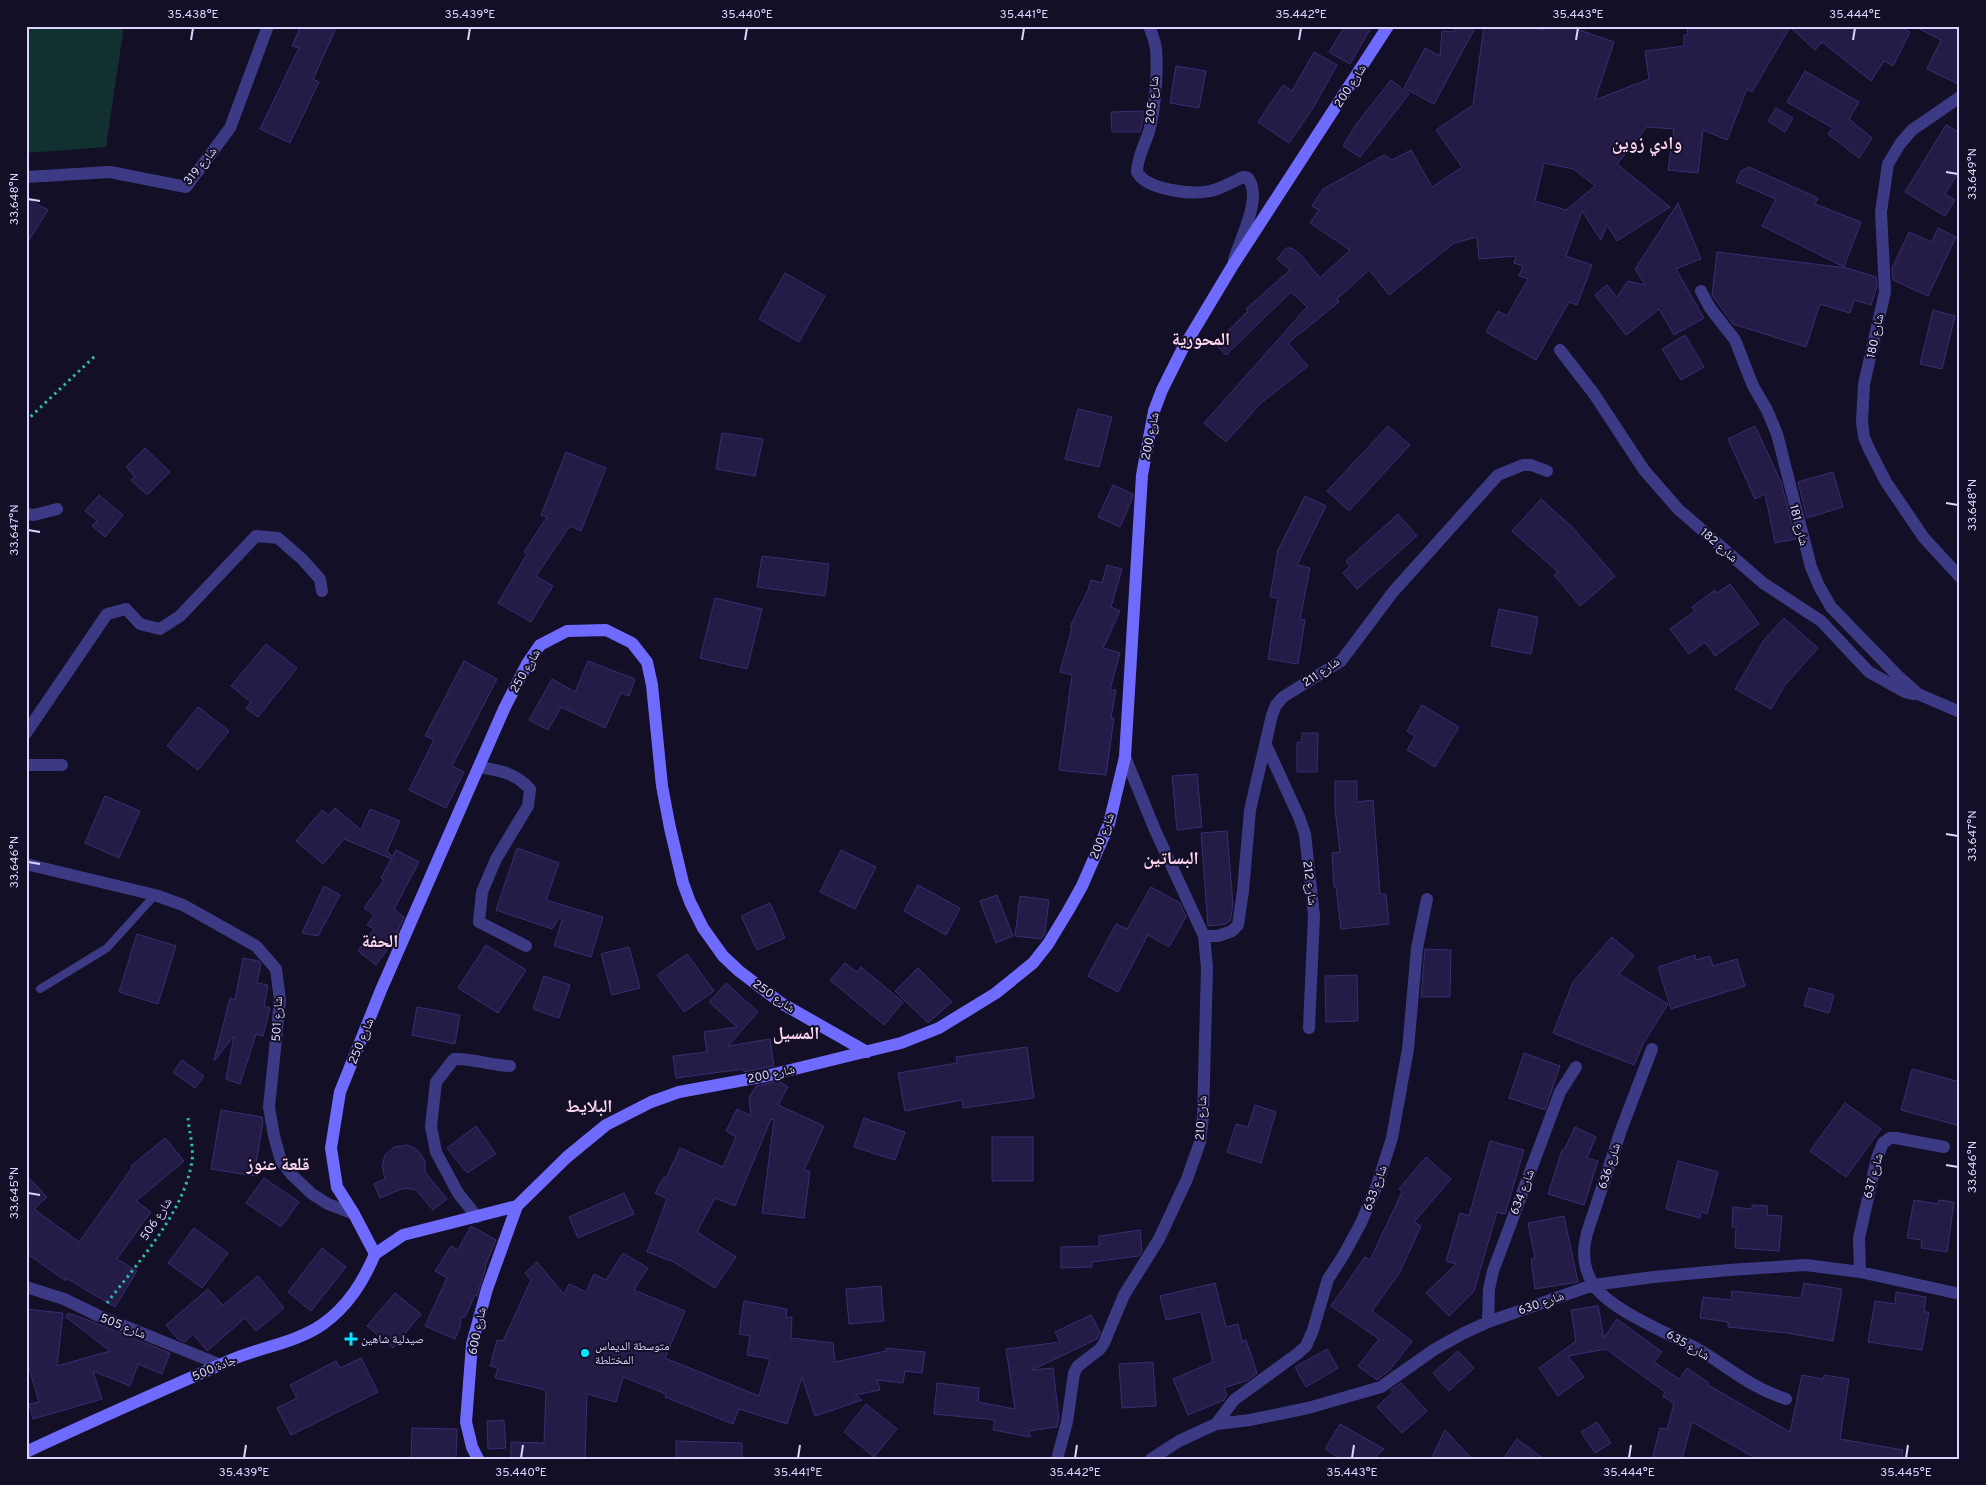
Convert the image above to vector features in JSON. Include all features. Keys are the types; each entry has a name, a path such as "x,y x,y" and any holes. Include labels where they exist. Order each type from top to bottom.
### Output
{"main road":[{"name":"شارع 200","path":"375,1254 403,1235 517,1206 567,1157 606,1126 651,1102 679,1092 766,1076 901,1043 938,1028 996,993 1033,963 1048,944 1068,910 1103,840 1117,795 1125,756 1141,490 1150,431 1162,390 1170,371 1233,265 1388,26"},
{"name":"شارع 250","path":"375,1254 337,1187 332,1148 340,1092 381,990 504,709 527,664 540,645 567,631 606,630 632,643 647,662 652,685 662,786 670,828 683,883 703,928 723,956 739,971 774,997 822,1028 867,1052"},
{"name":"شارع 600","path":"478,1459 472,1447 466,1422 472,1344 487,1289 517,1206"},
{"name":"جادة 500","path":"26,1452 98,1418 233,1359 294,1338 322,1325 340,1310 364,1280 375,1254"}],"street":[{"name":"شارع 319","path":"26,177 110,172 186,188 230,128 268,26"},
{"name":"شارع 205","path":"1149,26 1156,56 1154,94 1150,129 1138,160 1137,172 1148,183 1184,192 1209,192 1242,177 1248,178 1253,190 1252,204 1233,265"},
{"name":"شارع 180","path":"1960,98 1912,130 1900,144 1888,164 1881,212 1885,292 1864,384 1862,422 1864,437 1876,466 1886,482 1924,538 1960,578"},
{"name":"شارع 181","path":"1701,291 1710,308 1735,340 1753,386 1767,410 1777,434 1782,448 1803,541 1819,586 1838,616 1918,694 1960,712"},
{"name":"شارع 182","path":"1560,350 1594,394 1644,470 1678,509 1763,583 1821,621 1869,672 1905,692 1918,694"},
{"name":"شارع 211","path":"1204,936 1218,936 1232,931 1238,925 1243,896 1250,810 1272,715 1280,701 1341,661 1393,592 1498,475 1523,465 1538,467 1547,471"},
{"path":"26,514 57,509"},
{"path":"26,733 107,614 126,609 140,624 160,629 180,616 256,536 278,538 302,559 320,579 322,591"},
{"name":"شارع 212","path":"1266,745 1305,834 1314,916 1309,1028"},
{"name":"شارع 210","path":"1057,1459 1067,1422 1074,1373 1078,1366 1100,1350 1124,1295 1159,1239 1188,1179 1197,1152 1203,1116 1207,980 1207,956 1204,936 1147,812 1125,756"},
{"path":"26,765 62,765"},
{"path":"480,767 520,778 530,789 528,806 496,859 482,892 479,922 526,946"},
{"name":"شارع 501","path":"26,864 155,895 184,905 256,946 276,970 280,1000 269,1107 281,1161 292,1175 312,1194 328,1204 354,1214"},
{"name":"شارع 633","path":"1216,1424 1234,1400 1306,1346 1313,1330 1328,1279 1361,1223 1373,1196 1392,1138 1399,1105 1408,1049 1416,948 1426,899"},
{"name":"شارع 636","path":"1593,1285 1585,1266 1583,1247 1621,1130 1652,1049"},
{"path":"477,1217 458,1193 436,1152 431,1126 436,1082 454,1059 465,1059 494,1066 510,1066"},
{"name":"شارع 634","path":"1488,1322 1489,1289 1493,1271 1560,1092 1576,1067"},
{"name":"شارع 637","path":"1860,1272 1859,1238 1872,1177 1883,1143 1890,1138 1896,1138 1944,1147"},
{"name":"شارع 630","path":"1151,1459 1179,1441 1216,1424 1250,1420 1308,1408 1381,1387 1446,1341 1488,1322 1593,1285 1654,1276 1771,1266 1806,1265 1860,1272 1960,1294"},
{"name":"شارع 635","path":"1593,1285 1612,1304 1704,1353 1741,1379 1771,1394 1786,1399"},
{"name":"شارع 505","path":"26,1287 64,1299 97,1315 220,1365"}],"lane":[{"path":"40,989 107,948 155,895"}],"path":[{"path":"26,421 95,356"},
{"name":"شارع 506","path":"97,1315 149,1248 180,1201 192,1160 188,1118"}],"green space":[{"path":"26,26 124,26 106,147 26,153"}],"building":[{"path":"301,26 337,26 313,79 319,82 290,143 260,129 299,48 292,46"},
{"path":"1345,26 1372,26 1350,64 1329,52"},
{"path":"1454,26 1476,26 1434,104 1404,88 1425,48 1440,56 1442,31 1454,32"},
{"path":"1484,26 1525,26 1543,30 1544,26 1568,26 1614,42 1595,100 1649,79 1645,51 1684,46 1684,35 1688,35 1687,27 1898,26 1910,32 1893,66 1884,61 1871,81 1822,42 1815,50 1790,27 1752,92 1747,89 1727,140 1703,130 1698,173 1668,170 1674,129 1647,127 1617,164 1670,207 1617,241 1607,225 1601,240 1582,211 1566,256 1592,265 1577,305 1569,302 1536,360 1486,332 1498,311 1507,316 1528,279 1519,276 1523,266 1514,263 1516,256 1479,259 1477,237 1454,243 1389,295 1369,270 1337,299 1339,302 1288,343 1308,366 1260,404 1226,442 1204,423 1307,307 1291,292 1226,355 1215,344 1248,311 1246,309 1290,270 1277,259 1286,248 1292,248 1301,255 1320,278 1350,250 1310,223 1319,210 1312,206 1323,189 1384,155 1392,160 1411,150 1432,187 1462,167 1436,130 1473,105","holes":["1544,163 1574,169 1595,186 1566,210 1535,201"]},
{"path":"1914,26 1960,26 1960,85 1927,69 1941,40"},
{"path":"1314,52 1337,65 1313,108 1289,143 1258,122 1283,85 1292,91"},
{"path":"1176,66 1206,71 1199,108 1170,103"},
{"path":"1805,71 1859,102 1849,119 1872,138 1859,158 1828,134 1833,128 1787,102"},
{"path":"1391,80 1409,94 1360,157 1343,146 1355,126"},
{"path":"1776,108 1793,118 1785,132 1768,121"},
{"path":"1143,111 1140,132 1112,132 1111,112"},
{"path":"1946,125 1960,133 1960,170 1945,194 1955,200 1945,216 1905,192"},
{"path":"1749,167 1818,198 1815,204 1861,222 1844,267 1762,226 1776,199 1736,182 1741,171"},
{"path":"26,198 48,210 26,245"},
{"path":"1678,203 1701,259 1676,269 1704,318 1674,335 1659,309 1626,335 1595,295 1607,285 1617,297 1628,281 1645,285 1635,269"},
{"path":"1938,228 1956,237 1928,296 1893,280 1892,268 1909,232 1932,242"},
{"path":"1717,252 1847,268 1876,277 1877,287 1871,305 1854,300 1850,313 1820,304 1806,347 1733,324 1712,295"},
{"path":"785,273 825,296 799,342 759,319"},
{"path":"1933,310 1955,316 1942,369 1920,364"},
{"path":"1685,335 1704,367 1681,380 1662,349"},
{"path":"1078,409 1112,417 1099,467 1065,459"},
{"path":"1388,426 1410,445 1349,511 1327,491"},
{"path":"1755,426 1781,482 1796,539 1775,543 1765,494 1755,499 1728,439"},
{"path":"722,433 763,439 755,476 716,469"},
{"path":"145,448 170,472 147,495 131,480 135,477 126,467"},
{"path":"566,452 606,468 581,531 570,526 536,576 553,586 531,622 498,603 527,554 524,552 547,517 541,515"},
{"path":"1833,472 1843,507 1807,518 1798,482"},
{"path":"1113,485 1133,494 1120,527 1098,517"},
{"path":"99,495 123,515 105,537 92,526 97,521 85,511"},
{"path":"1305,496 1326,506 1297,565 1310,568 1300,619 1305,620 1298,664 1268,659 1278,598 1270,597 1278,550"},
{"path":"1541,499 1572,527 1615,576 1580,606 1554,575 1558,572 1512,531"},
{"path":"1398,514 1417,536 1357,589 1343,573 1350,566 1346,561"},
{"path":"762,556 829,564 825,596 757,587"},
{"path":"1107,565 1122,569 1111,607 1120,611 1103,648 1120,653 1110,690 1116,690 1111,718 1114,718 1106,775 1059,770 1072,675 1060,672 1072,628 1070,627 1091,580 1102,583"},
{"path":"1730,584 1759,624 1715,656 1705,642 1689,654 1670,629 1695,611 1692,607 1715,590 1717,593"},
{"path":"715,598 762,609 747,669 700,658"},
{"path":"1499,609 1538,617 1531,654 1491,646"},
{"path":"1784,618 1818,648 1785,685 1771,709 1735,689 1764,640"},
{"path":"266,644 297,668 258,717 246,708 251,702 231,686"},
{"path":"464,661 497,679 452,766 464,772 446,808 409,790 434,740 425,736"},
{"path":"588,661 635,679 629,696 621,693 605,728 561,707 548,730 529,720 552,679 575,692"},
{"path":"1422,705 1459,727 1435,767 1407,750 1415,736 1407,731"},
{"path":"198,707 229,731 198,770 167,746"},
{"path":"1302,733 1318,733 1317,772 1297,772 1297,742 1301,743"},
{"path":"1197,774 1202,827 1177,830 1172,776"},
{"path":"1335,781 1357,781 1357,802 1373,800 1380,894 1386,894 1389,924 1341,929 1336,887 1334,887 1332,853 1340,852 1335,809"},
{"path":"105,796 140,811 119,858 85,843"},
{"path":"335,808 361,830 370,809 400,821 387,851 391,855 390,858 344,839 323,864 296,841 322,810 329,815"},
{"path":"1227,831 1233,905 1230,921 1226,924 1208,926 1201,833"},
{"path":"517,848 559,863 546,900 603,917 591,957 554,946 562,920 559,918 552,929 496,910"},
{"path":"396,850 419,862 394,909 404,917 394,940 376,965 358,951 374,929 367,925 374,915 364,908 384,880 381,878"},
{"path":"841,850 876,867 855,909 820,892"},
{"path":"918,885 960,908 946,935 904,911"},
{"path":"324,886 340,895 318,936 302,933"},
{"path":"1151,887 1180,903 1186,917 1169,947 1148,935 1118,992 1088,976 1116,924 1127,929"},
{"path":"997,895 1013,936 996,943 980,901"},
{"path":"1020,896 1049,900 1045,933 1041,939 1015,936"},
{"path":"770,903 785,938 757,950 741,916"},
{"path":"137,934 176,946 158,1004 119,992"},
{"path":"1612,937 1634,956 1619,974 1668,1004 1643,1044 1634,1065 1553,1033 1573,982"},
{"path":"486,945 526,970 498,1013 458,988"},
{"path":"629,947 640,988 612,995 601,954"},
{"path":"1425,949 1451,950 1450,997 1421,997"},
{"path":"687,954 714,991 684,1012 657,975"},
{"path":"1695,955 1696,960 1710,956 1713,966 1737,959 1745,986 1671,1009 1658,967"},
{"path":"243,958 259,961 261,964 257,983 268,985 264,1006 270,1008 263,1036 256,1034 240,1084 226,1079 234,1036 214,1061 230,998 235,1000"},
{"path":"845,963 857,972 861,967 903,1002 884,1025 830,980"},
{"path":"918,968 952,1002 928,1023 895,991"},
{"path":"1357,975 1358,1021 1326,1022 1325,976"},
{"path":"544,976 570,985 559,1018 533,1009"},
{"path":"726,983 758,1012 728,1046 770,1039 774,1066 744,1072 744,1069 676,1078 673,1056 707,1052 704,1032 737,1027 709,1002"},
{"path":"1809,988 1834,995 1829,1013 1804,1006"},
{"path":"417,1007 460,1015 455,1044 412,1035"},
{"path":"1027,1047 1034,1098 963,1108 962,1100 905,1111 898,1073 957,1063 956,1057"},
{"path":"1524,1053 1560,1066 1545,1110 1509,1098"},
{"path":"182,1060 204,1076 195,1088 173,1072"},
{"path":"1912,1069 1960,1082 1960,1126 1901,1110"},
{"path":"779,1081 788,1087 778,1105 824,1126 804,1170 810,1171 804,1218 762,1213 774,1120 771,1119 735,1206 715,1198 697,1232 736,1257 715,1288 674,1262 647,1252 667,1199 655,1193 664,1177 666,1178 680,1148 723,1167 736,1137 726,1131 737,1109 751,1116 749,1098 756,1086"},
{"path":"1845,1103 1881,1129 1846,1177 1810,1151"},
{"path":"1255,1105 1276,1112 1261,1163 1227,1152 1236,1124 1248,1127"},
{"path":"221,1110 262,1117 263,1122 254,1176 211,1169"},
{"path":"864,1118 905,1132 895,1160 854,1147"},
{"path":"476,1126 496,1154 467,1173 447,1148"},
{"path":"1575,1127 1596,1137 1587,1158 1598,1161 1584,1205 1548,1194 1562,1150 1564,1150"},
{"path":"992,1137 1033,1137 1033,1181 992,1181"},
{"path":"165,1138 184,1161 136,1201 151,1212 117,1259 137,1271 115,1307 66,1278 66,1281 26,1253 26,1175 47,1197 34,1209 79,1242 132,1168 131,1166"},
{"path":"1490,1141 1524,1150 1505,1214 1497,1212 1474,1291 1449,1316 1426,1293 1456,1264 1446,1261 1460,1213 1469,1216"},
{"path":"407,1145 418,1150 425,1161 425,1172 447,1199 433,1210 416,1190 404,1188 380,1198 374,1184 385,1179 382,1166 385,1155 394,1147"},
{"path":"1426,1157 1451,1179 1414,1222 1421,1226 1400,1272 1372,1311 1412,1341 1390,1370 1377,1380 1358,1366 1379,1339 1331,1306 1365,1257 1370,1260 1402,1192 1399,1189"},
{"path":"1678,1161 1718,1172 1707,1214 1701,1212 1700,1218 1666,1209"},
{"path":"264,1178 299,1202 281,1227 246,1203"},
{"path":"624,1193 634,1214 578,1238 569,1217"},
{"path":"1914,1200 1938,1204 1939,1200 1954,1202 1947,1252 1921,1248 1922,1240 1907,1238"},
{"path":"1752,1205 1768,1206 1767,1215 1782,1216 1779,1251 1735,1248 1736,1227 1732,1227 1733,1207 1752,1209"},
{"path":"1564,1216 1578,1282 1535,1289 1531,1259 1535,1258 1528,1223"},
{"path":"471,1226 496,1240 485,1266 477,1296 475,1295 465,1317 461,1317 460,1327 455,1339 425,1326 447,1278 435,1271 451,1246 458,1250"},
{"path":"194,1228 228,1253 202,1288 168,1263"},
{"path":"1140,1230 1142,1251 1139,1256 1092,1262 1092,1267 1061,1268 1061,1247 1099,1246 1099,1236"},
{"path":"322,1248 346,1267 311,1311 288,1292"},
{"path":"623,1253 648,1268 634,1290 685,1311 665,1358 759,1396 770,1359 747,1355 750,1336 739,1334 744,1301 787,1309 786,1318 792,1317 791,1338 833,1343 835,1362 886,1351 886,1348 925,1352 922,1373 905,1371 903,1383 877,1380 880,1390 855,1395 862,1400 815,1416 802,1377 787,1424 739,1409 733,1424 665,1397 666,1394 623,1377 616,1402 587,1394 585,1459 511,1459 511,1442 544,1443 546,1390 495,1378 498,1368 490,1366 497,1340 503,1341 531,1280 525,1273 537,1262 564,1294 569,1284 586,1292 594,1274 606,1280"},
{"path":"258,1276 284,1308 256,1331 245,1318 207,1351 193,1334 185,1342 178,1339 166,1325 208,1289 223,1305"},
{"path":"1215,1283 1226,1327 1238,1324 1242,1342 1246,1340 1257,1373 1248,1380 1224,1388 1227,1395 1224,1400 1188,1415 1173,1379 1213,1362 1201,1312 1166,1320 1160,1296"},
{"path":"1804,1283 1842,1289 1833,1341 1787,1333 1728,1327 1728,1322 1700,1318 1703,1297 1731,1300 1732,1291 1801,1298"},
{"path":"881,1286 884,1321 849,1324 846,1289"},
{"path":"1896,1292 1926,1297 1924,1312 1929,1312 1922,1350 1868,1342 1875,1301 1895,1304"},
{"path":"395,1293 421,1314 393,1348 367,1326"},
{"path":"1598,1306 1604,1338 1617,1319 1662,1352 1654,1362 1679,1379 1687,1368 1709,1383 1708,1385 1790,1432 1802,1375 1823,1379 1824,1375 1849,1379 1840,1439 1903,1450 1902,1459 1757,1459 1692,1422 1682,1459 1652,1459 1660,1428 1667,1429 1674,1404 1663,1396 1665,1392 1606,1349 1568,1356 1584,1377 1558,1396 1539,1368 1576,1341 1571,1310"},
{"path":"26,1309 63,1313 57,1366 110,1351 66,1317 68,1313 170,1353 162,1374 138,1364 130,1386 93,1371 102,1399 33,1419 29,1404 39,1402 26,1358"},
{"path":"1091,1315 1100,1332 1097,1339 1032,1370 1053,1368 1059,1418 1057,1427 1028,1431 1031,1437 993,1430 995,1420 934,1414 937,1383 979,1388 978,1402 1015,1409 1006,1349 1060,1342 1055,1332"},
{"path":"1327,1349 1338,1368 1306,1387 1295,1367"},
{"path":"1458,1351 1474,1368 1449,1391 1433,1373"},
{"path":"361,1358 378,1392 291,1435 277,1408 297,1398 290,1385 336,1361 340,1368"},
{"path":"1153,1362 1156,1406 1122,1408 1119,1364"},
{"path":"1401,1383 1427,1411 1402,1433 1377,1407 1393,1392 1391,1390"},
{"path":"866,1404 897,1429 874,1457 844,1432"},
{"path":"504,1420 506,1448 488,1449 487,1421"},
{"path":"1597,1422 1611,1443 1595,1453 1581,1432"},
{"path":"1340,1424 1384,1449 1374,1459 1341,1459 1325,1449"},
{"path":"412,1428 457,1429 456,1459 411,1459"},
{"path":"1445,1430 1472,1459 1431,1459"},
{"path":"1517,1439 1544,1459 1503,1459"},
{"path":"676,1441 742,1443 742,1459 676,1459"}],"place":[{"name":"صيدلية شاهين","path":"351,1339"},
{"name":"متوسطة الديماس المختلطة","path":"585,1353"}],"district":[{"name":"وادي زوين","path":"1647,143"},
{"name":"المحورية","path":"1201,339"},
{"name":"البساتين","path":"1171,858"},
{"name":"الحفة","path":"380,941"},
{"name":"المسيل","path":"796,1033"},
{"name":"البلايط","path":"589,1106"},
{"name":"قلعة عنوز","path":"278,1164"}]}
